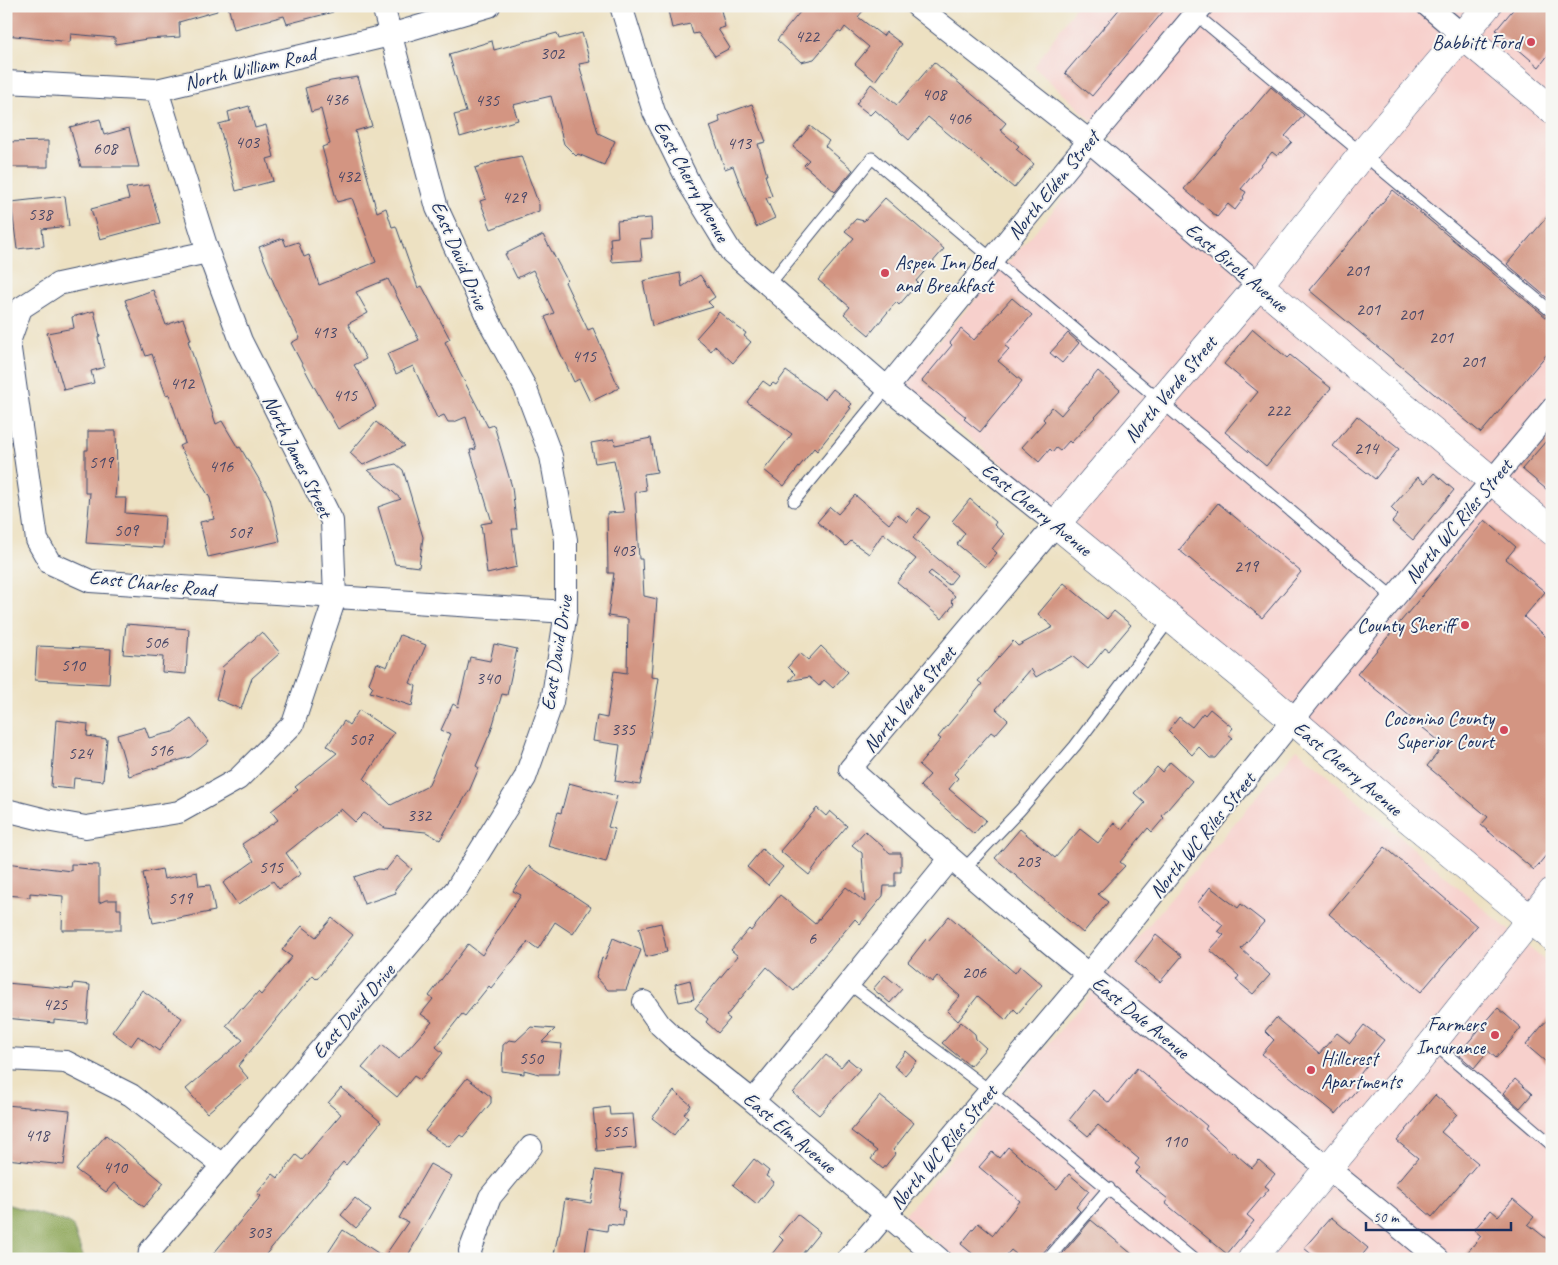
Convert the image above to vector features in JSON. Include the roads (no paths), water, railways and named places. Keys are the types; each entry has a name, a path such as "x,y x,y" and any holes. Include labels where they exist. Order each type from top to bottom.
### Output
{"street":[{"name":"East David Drive","path":"149,1259 150,1251 457,888 525,778 552,702 566,612 566,540 551,456 525,387 489,321 437,208 383,6"},
{"name":"North William Road","path":"6,82 157,90 390,35 489,6"},
{"name":"East Cherry Avenue","path":"621,6 654,112 690,186 731,252 887,388 1171,618 1394,807 1552,937"},
{"path":"1428,6 1552,110"},
{"name":"North Verde Street","path":"850,770 1258,285 1363,153 1487,6"},
{"name":"East Birch Avenue","path":"924,8 1089,141 1552,531"},
{"name":"North Elden Street","path":"887,388 1199,10"},
{"name":"North James Street","path":"6,810 86,827 179,812 238,779 293,724 335,598 332,521 241,341 208,252 157,90"},
{"name":"East Charles Road","path":"208,252 58,284 21,308 9,342 37,540 50,562 90,581 566,612"},
{"name":"North WC Riles Street","path":"848,1259 1088,975 1217,817 1293,720 1552,409"},
{"name":"East Dale Avenue","path":"850,770 1088,975 1329,1168 1438,1259"},
{"path":"753,1101 848,983 957,864"},
{"path":"1252,1259 1432,1042 1552,892"},
{"name":"East Elm Avenue","path":"644,1002 660,1025 675,1039 753,1101 939,1259"},
{"path":"6,1059 66,1062 131,1095 222,1165"},
{"path":"471,1259 470,1251 490,1197 531,1147"}],"lane":[{"path":"1199,10 1363,153 1552,312"},
{"path":"768,286 872,158 1394,598"},
{"path":"794,501 887,388"},
{"path":"957,864 1020,810 1075,746 1171,618"},
{"path":"848,983 990,1091 1193,1259"},
{"path":"1432,1042 1552,1144"},
{"path":"1048,1259 1109,1188"}],"place":[{"name":"Babbitt Ford","path":"1531,42"},
{"name":"Aspen Inn Bed and Breakfast","path":"885,273"},
{"name":"County Sheriff","path":"1465,625"},
{"name":"Coconino County Superior Court","path":"1504,730"},
{"name":"Farmers Insurance","path":"1495,1035"},
{"name":"Hillcrest Apartments","path":"1311,1070"}]}
